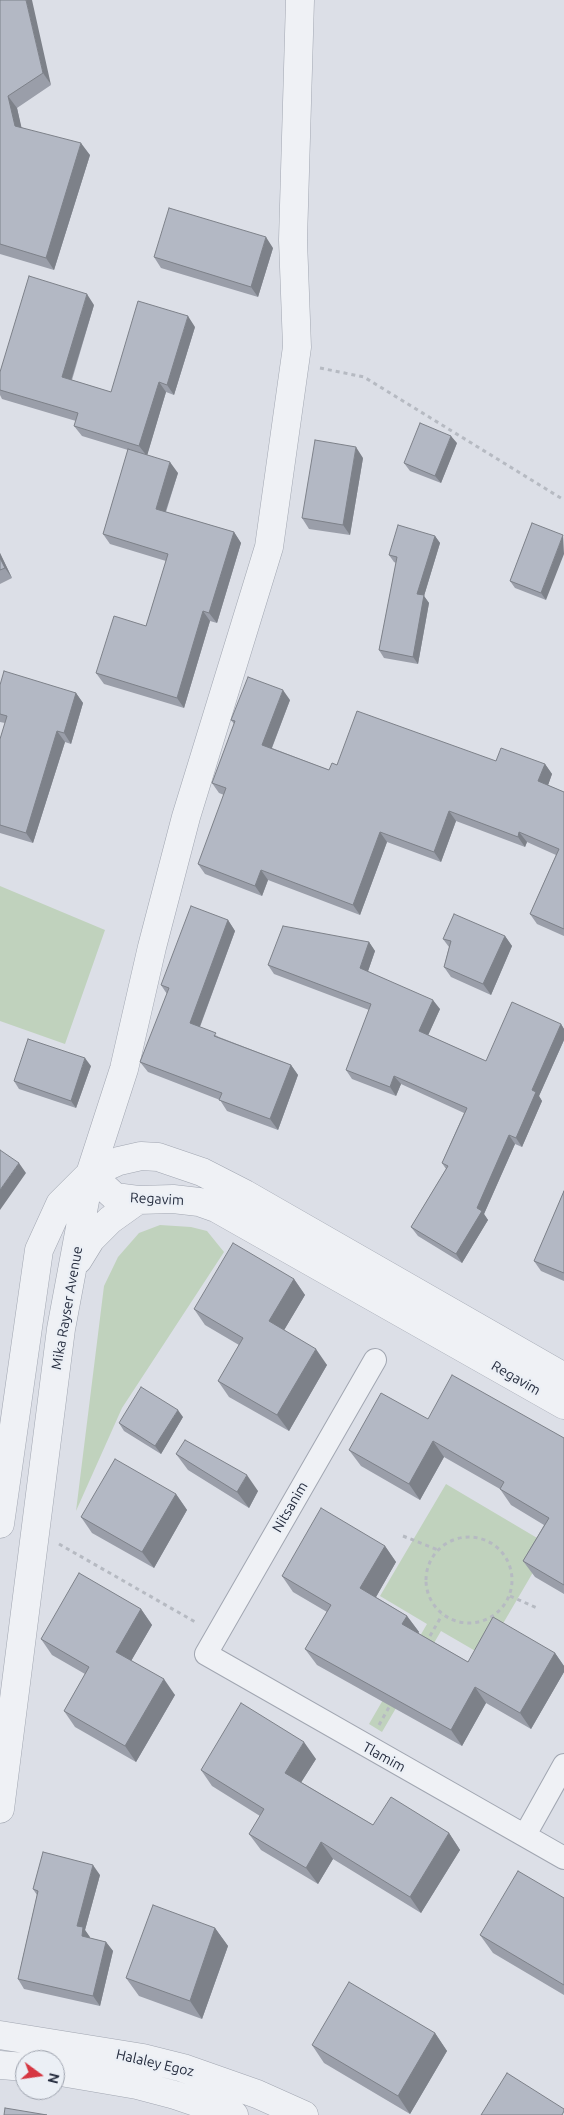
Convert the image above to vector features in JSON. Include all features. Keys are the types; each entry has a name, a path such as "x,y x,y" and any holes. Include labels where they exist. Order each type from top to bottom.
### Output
{"street":[{"name":"Mika Rayser Avenue","path":"0,1809 61,1330 90,1174 124,1069 152,947 186,817 269,547 297,347 293,240 300,0"},
{"name":"Regavim","path":"564,1377 245,1194 202,1172 158,1157 141,1156 118,1161 90,1174 116,1196 138,1200 173,1199 199,1202 216,1208 564,1405"},
{"path":"0,1524 39,1250 60,1204 90,1174"},
{"path":"74,1267 91,1239 110,1220 138,1200"},
{"name":"Nitsanim","path":"206,1654 375,1360"},
{"name":"Tlamim","path":"206,1654 366,1747 564,1858"},
{"path":"525,1835 564,1764"},
{"name":"Halaley Egoz","path":"0,2035 133,2056 183,2068 257,2094 304,2115"},
{"path":"0,2065 15,2067"},
{"name":"Halaley Egoz","path":"65,2073 137,2085 184,2097 234,2115"}],"path":[{"path":"295,363 364,377 564,500"},
{"path":"36,1531 218,1634"},
{"path":"404,1536 438,1550"},
{"path":"469,1536 484,1539 497,1547 510,1566 513,1581 510,1596 502,1609 485,1621 471,1624 456,1622 442,1615 432,1604 427,1593 425,1578 429,1563 438,1550 454,1539 469,1536"},
{"path":"510,1596 538,1608"},
{"path":"423,1648 442,1615"},
{"path":"366,1747 395,1698"}],"green space":[{"path":"0,886 105,930 65,1044 0,1021"},
{"path":"160,1225 191,1227 207,1231 224,1252 122,1408 76,1511 104,1286 118,1257 139,1233"},
{"path":"446,1484 549,1545 484,1656 441,1631 382,1732 369,1724 427,1624 380,1596"}],"building":[{"path":"0,0 26,0 43,73 8,96 15,126 81,143 46,258 0,244"},
{"path":"169,208 266,237 251,287 154,257"},
{"path":"29,276 87,294 62,377 111,392 138,301 188,316 167,385 159,382 139,446 74,426 78,413 0,390 0,372"},
{"path":"420,423 451,436 435,476 404,463"},
{"path":"315,440 356,447 343,525 302,518"},
{"path":"128,449 170,462 156,509 234,532 209,613 203,611 177,698 96,673 114,616 146,626 168,554 103,534"},
{"path":"532,523 563,535 541,593 510,581"},
{"path":"398,525 435,536 417,594 424,595 413,657 379,650 397,557 389,555"},
{"path":"0,558 5,568 0,570"},
{"path":"4,671 76,693 64,733 57,731 26,833 0,825 0,739 7,716 0,714 0,685"},
{"path":"248,677 283,690 262,745 329,770 332,763 337,765 357,711 496,761 501,748 545,764 538,781 564,792 564,929 530,914 559,849 519,832 518,837 449,811 434,852 380,832 353,905 261,870 255,886 198,864 226,788 212,783 235,721 231,720"},
{"path":"191,906 228,920 190,1023 216,1033 214,1036 291,1065 270,1119 219,1100 222,1093 140,1062 169,988 161,985"},
{"path":"454,914 505,936 483,984 444,967 451,941 443,939"},
{"path":"283,926 369,942 360,968 433,1000 419,1031 486,1061 512,1002 561,1024 532,1090 536,1092 516,1138 509,1135 477,1208 482,1211 456,1254 411,1227 448,1166 442,1163 467,1108 394,1076 390,1087 346,1070 371,1004 268,965"},
{"path":"28,1039 85,1058 71,1101 14,1081"},
{"path":"0,1150 19,1163 0,1190"},
{"path":"564,1191 564,1273 534,1261"},
{"path":"233,1243 294,1279 269,1321 316,1349 277,1415 218,1381 243,1338 194,1309"},
{"path":"452,1375 564,1438 564,1585 523,1561 549,1518 500,1489 504,1482 433,1441 409,1484 349,1450 381,1393 428,1419"},
{"path":"141,1387 178,1410 155,1446 119,1423"},
{"path":"185,1440 247,1475 237,1492 176,1454"},
{"path":"115,1459 176,1494 142,1552 81,1517"},
{"path":"321,1508 385,1546 360,1588 407,1616 402,1624 468,1662 493,1617 555,1653 520,1713 475,1687 451,1730 305,1649 331,1605 282,1576"},
{"path":"79,1573 141,1609 116,1652 164,1679 125,1746 64,1711 89,1667 41,1639"},
{"path":"241,1703 304,1742 285,1773 373,1825 391,1797 449,1833 410,1897 321,1842 306,1868 249,1834 264,1809 201,1770"},
{"path":"43,1852 93,1865 77,1926 83,1927 82,1936 106,1942 93,1996 18,1979 38,1891 33,1889"},
{"path":"518,1871 564,1898 564,1985 480,1935"},
{"path":"153,1905 215,1928 190,2001 126,1978"},
{"path":"349,1982 435,2033 398,2096 312,2045"},
{"path":"507,2073 564,2109 562,2115 481,2115"},
{"path":"5,2108 47,2115 4,2115"}]}
